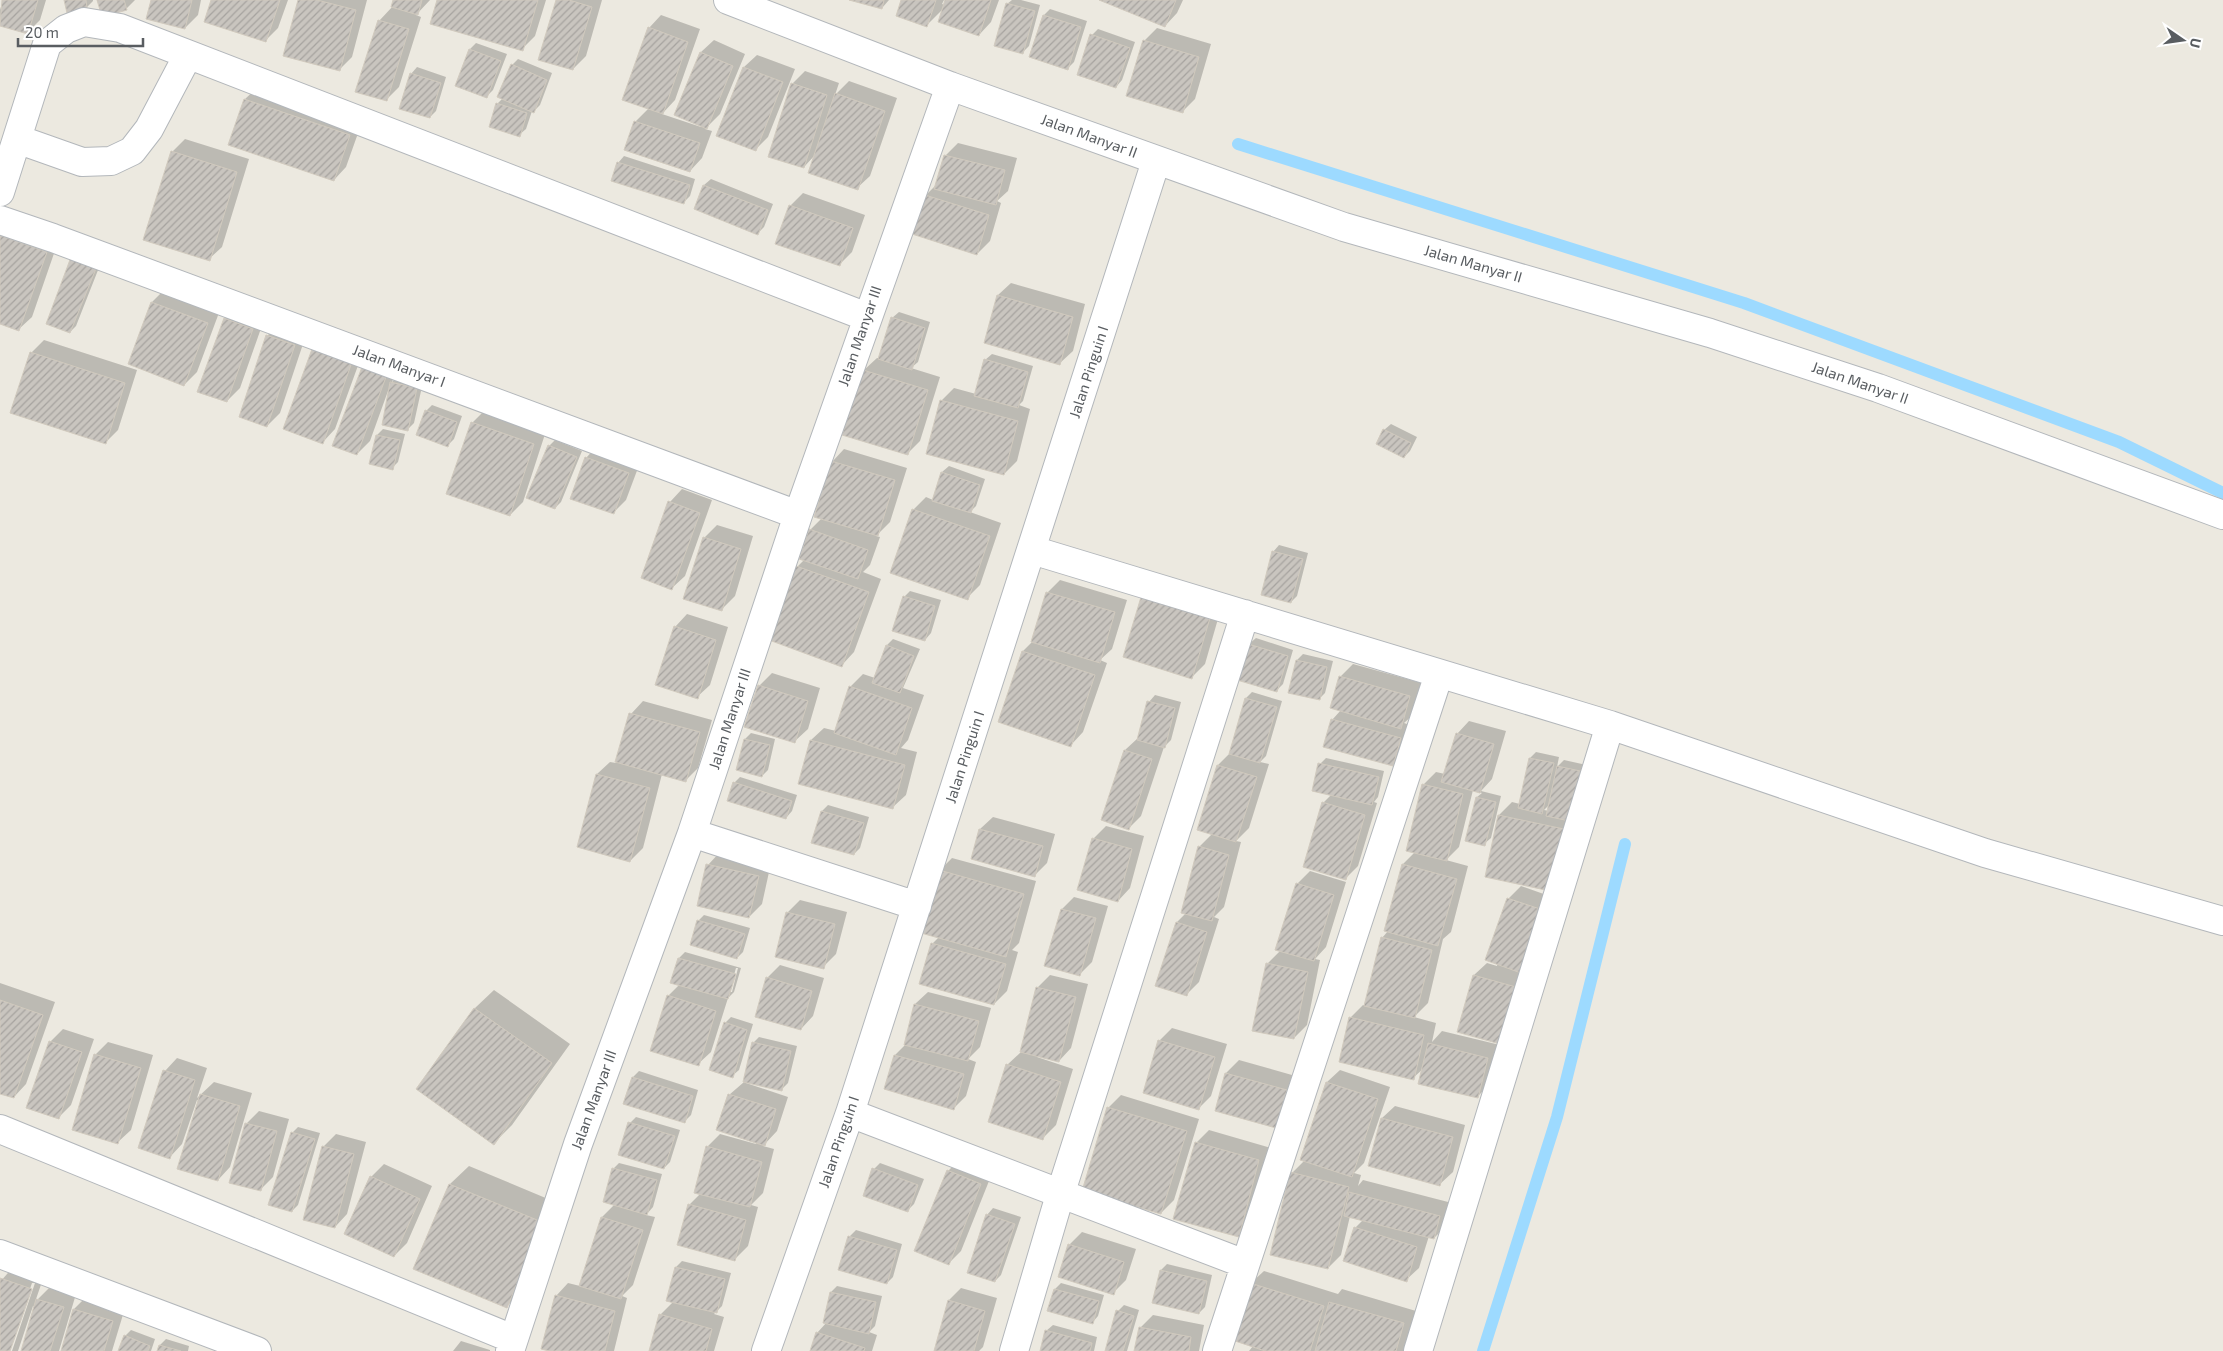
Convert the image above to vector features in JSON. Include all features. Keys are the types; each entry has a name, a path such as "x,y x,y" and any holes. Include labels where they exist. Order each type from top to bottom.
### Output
{"street":[{"name":"Jalan Manyar II","path":"728,0 950,86 1344,227 1710,332 1878,388 2223,514"},
{"path":"0,192 47,44 66,29 84,22 120,28 867,317"},
{"path":"17,139 82,162 111,160 132,150 150,129 188,55"},
{"name":"Jalan Manyar III","path":"511,1345 578,1144 692,833 798,515 950,86"},
{"name":"Jalan Pinguin I","path":"766,1351 850,1113 918,906 1156,160"},
{"name":"Jalan Manyar I","path":"0,220 798,515"},
{"path":"1032,550 1610,725 1985,853 2223,921"},
{"path":"1014,1351 1060,1195 1245,614"},
{"path":"1217,1351 1439,674"},
{"path":"1418,1351 1610,725"},
{"path":"692,833 918,906"},
{"path":"850,1113 1060,1195 1245,1264"},
{"path":"0,1130 511,1345"},
{"path":"0,1254 257,1351"}],"building":[{"path":"2,0 38,0 28,34 0,26"},
{"path":"64,0 86,0 87,8 67,13"},
{"path":"97,0 124,0 127,10 102,17"},
{"path":"151,0 192,0 185,29 146,19"},
{"path":"211,0 280,0 266,42 204,22"},
{"path":"298,0 317,0 356,10 340,71 283,56"},
{"path":"393,0 422,0 418,15 391,7"},
{"path":"437,0 538,0 523,51 430,24"},
{"path":"556,0 569,0 592,7 573,70 538,60"},
{"path":"849,0 884,0 882,9"},
{"path":"901,0 936,0 927,27 896,16"},
{"path":"945,0 991,0 979,36 938,22"},
{"path":"1099,0 1176,0 1165,27"},
{"path":"1006,3 1035,11 1023,54 994,46"},
{"path":"1043,15 1081,27 1068,70 1029,57"},
{"path":"378,20 409,29 387,101 355,92"},
{"path":"648,27 688,42 663,114 622,100"},
{"path":"1090,34 1130,48 1116,88 1077,75"},
{"path":"1143,40 1199,57 1183,113 1126,96"},
{"path":"469,49 501,61 487,98 455,86"},
{"path":"700,52 733,66 707,129 674,115"},
{"path":"511,64 547,80 534,113 497,97"},
{"path":"743,67 783,82 756,151 716,136"},
{"path":"410,73 441,83 430,118 399,109"},
{"path":"791,83 827,95 804,168 768,157"},
{"path":"835,93 885,111 858,190 808,173"},
{"path":"244,99 350,135 334,181 228,145"},
{"path":"496,103 527,113 520,137 489,127"},
{"path":"634,121 700,143 690,172 624,150"},
{"path":"171,151 237,172 210,261 143,240"},
{"path":"944,155 1005,170 996,205 934,189"},
{"path":"617,162 690,185 684,204 611,181"},
{"path":"703,185 768,210 758,235 694,209"},
{"path":"925,195 989,215 977,255 912,234"},
{"path":"789,205 853,228 840,266 775,244"},
{"path":"0,235 47,252 19,331 0,324"},
{"path":"71,257 97,266 70,333 46,324"},
{"path":"997,295 1073,317 1060,365 984,343"},
{"path":"151,302 208,323 184,386 128,364"},
{"path":"891,317 925,328 912,370 878,359"},
{"path":"224,318 253,329 227,402 197,392"},
{"path":"266,335 295,345 267,427 239,417"},
{"path":"312,349 352,362 323,444 283,429"},
{"path":"30,352 125,383 106,444 10,413"},
{"path":"984,359 1028,372 1018,408 974,396"},
{"path":"362,367 386,377 357,455 332,446"},
{"path":"863,370 928,390 908,455 842,435"},
{"path":"390,382 417,388 408,431 382,425"},
{"path":"940,400 1018,421 1004,475 926,454"},
{"path":"425,410 457,422 448,447 416,435"},
{"path":"471,422 534,444 510,516 446,494"},
{"path":"1383,429 1411,443 1404,458 1376,444"},
{"path":"376,435 400,440 393,470 369,464"},
{"path":"548,445 577,457 555,509 526,498"},
{"path":"585,457 629,473 614,514 570,499"},
{"path":"831,461 895,480 878,536 814,517"},
{"path":"941,472 980,485 971,513 932,501"},
{"path":"668,501 700,513 672,590 641,578"},
{"path":"912,509 990,536 968,600 890,573"},
{"path":"809,529 868,550 858,579 799,559"},
{"path":"703,537 741,549 722,611 683,599"},
{"path":"1272,551 1303,559 1291,603 1261,595"},
{"path":"796,566 869,592 842,667 769,640"},
{"path":"1046,592 1115,612 1100,663 1031,642"},
{"path":"903,596 935,606 925,641 892,631"},
{"path":"1141,597 1210,618 1192,679 1123,657"},
{"path":"674,626 716,640 698,699 655,685"},
{"path":"1248,644 1288,656 1277,692 1237,680"},
{"path":"886,645 914,656 900,693 872,683"},
{"path":"1022,651 1095,675 1071,747 998,722"},
{"path":"1296,660 1327,667 1320,700 1288,693"},
{"path":"1339,676 1410,696 1401,729 1330,708"},
{"path":"758,685 808,701 795,743 744,727"},
{"path":"849,686 912,708 896,755 834,733"},
{"path":"1245,698 1277,707 1260,763 1229,754"},
{"path":"1147,701 1175,708 1165,748 1137,740"},
{"path":"629,713 700,732 686,782 615,762"},
{"path":"1331,719 1401,738 1393,766 1323,747"},
{"path":"1456,733 1494,744 1480,793 1441,782"},
{"path":"744,739 770,745 762,777 736,770"},
{"path":"810,740 905,765 893,809 798,784"},
{"path":"1124,750 1152,759 1129,830 1101,820"},
{"path":"1529,758 1554,763 1542,814 1518,808"},
{"path":"1318,763 1379,777 1372,805 1312,791"},
{"path":"1217,765 1257,777 1236,842 1197,830"},
{"path":"1557,766 1585,772 1574,822 1546,816"},
{"path":"596,774 650,788 630,862 577,847"},
{"path":"733,782 792,801 786,819 727,801"},
{"path":"1422,784 1463,794 1447,861 1406,851"},
{"path":"1476,797 1496,802 1485,846 1465,841"},
{"path":"1322,802 1365,815 1346,880 1303,867"},
{"path":"821,811 864,823 854,855 811,843"},
{"path":"1498,815 1564,829 1550,891 1485,877"},
{"path":"979,829 1043,846 1035,877 971,859"},
{"path":"1092,838 1132,849 1118,902 1077,890"},
{"path":"1198,846 1229,855 1212,921 1181,913"},
{"path":"706,864 759,876 749,918 697,906"},
{"path":"1402,864 1457,879 1438,946 1384,931"},
{"path":"939,870 1024,894 1006,957 921,933"},
{"path":"1296,883 1334,895 1314,961 1275,950"},
{"path":"1507,898 1543,910 1521,973 1485,960"},
{"path":"1061,909 1096,918 1080,976 1044,966"},
{"path":"786,912 835,924 824,969 775,957"},
{"path":"697,920 745,934 737,959 690,945"},
{"path":"1176,922 1207,932 1187,996 1155,986"},
{"path":"1381,937 1432,950 1415,1018 1364,1006"},
{"path":"931,943 1006,964 994,1005 919,984"},
{"path":"678,958 736,974 728,999 670,983"},
{"path":"1266,963 1308,972 1294,1039 1252,1031"},
{"path":"1473,975 1516,987 1500,1044 1457,1032"},
{"path":"766,977 812,991 801,1030 755,1017"},
{"path":"1036,987 1076,997 1059,1062 1020,1052"},
{"path":"667,995 716,1011 699,1066 650,1051"},
{"path":"0,1000 43,1015 14,1098 0,1094"},
{"path":"914,1004 979,1021 968,1061 904,1045"},
{"path":"474,1008 552,1063 494,1145 416,1089"},
{"path":"1349,1017 1424,1035 1414,1080 1339,1062"},
{"path":"724,1022 747,1030 733,1078 709,1070"},
{"path":"1158,1040 1215,1057 1199,1110 1143,1093"},
{"path":"49,1041 82,1052 59,1119 26,1108"},
{"path":"752,1042 791,1051 782,1091 743,1082"},
{"path":"1428,1043 1488,1058 1478,1098 1418,1084"},
{"path":"94,1054 141,1068 118,1144 72,1130"},
{"path":"894,1055 964,1074 954,1110 884,1089"},
{"path":"1006,1064 1061,1082 1043,1140 988,1122"},
{"path":"163,1070 195,1080 170,1159 138,1148"},
{"path":"1225,1073 1287,1090 1276,1128 1215,1111"},
{"path":"632,1077 693,1096 685,1123 623,1104"},
{"path":"1326,1082 1378,1099 1352,1177 1300,1160"},
{"path":"200,1094 240,1106 218,1181 177,1169"},
{"path":"728,1094 776,1109 765,1146 716,1130"},
{"path":"1107,1107 1187,1131 1161,1214 1082,1191"},
{"path":"1381,1118 1453,1137 1440,1186 1368,1166"},
{"path":"628,1122 675,1136 664,1169 618,1155"},
{"path":"245,1123 277,1131 261,1191 229,1183"},
{"path":"291,1132 315,1139 292,1212 268,1205"},
{"path":"1195,1142 1259,1160 1239,1237 1173,1219"},
{"path":"322,1146 354,1154 335,1228 303,1220"},
{"path":"706,1146 762,1162 750,1207 694,1193"},
{"path":"612,1168 657,1180 647,1215 603,1202"},
{"path":"872,1168 918,1185 908,1212 863,1196"},
{"path":"947,1170 981,1184 949,1265 914,1251"},
{"path":"1290,1172 1349,1187 1328,1269 1270,1255"},
{"path":"370,1176 420,1199 394,1257 344,1234"},
{"path":"449,1184 542,1222 507,1308 413,1269"},
{"path":"1349,1192 1440,1216 1434,1239 1344,1216"},
{"path":"688,1204 746,1220 735,1261 677,1245"},
{"path":"986,1214 1015,1224 995,1282 967,1273"},
{"path":"601,1217 643,1230 621,1299 579,1286"},
{"path":"1354,1227 1417,1247 1407,1282 1343,1261"},
{"path":"848,1236 897,1250 887,1284 838,1270"},
{"path":"1068,1244 1124,1262 1114,1295 1058,1277"},
{"path":"675,1267 725,1279 717,1313 666,1301"},
{"path":"1160,1270 1207,1281 1199,1314 1152,1303"},
{"path":"0,1278 32,1289 10,1351 0,1351"},
{"path":"1250,1283 1324,1306 1310,1351 1265,1351 1232,1340"},
{"path":"1054,1289 1099,1301 1093,1324 1047,1311"},
{"path":"830,1292 876,1302 869,1334 823,1323"},
{"path":"555,1295 615,1311 605,1351 549,1351 541,1349"},
{"path":"36,1299 64,1307 50,1351 21,1351"},
{"path":"948,1300 985,1311 974,1351 934,1351"},
{"path":"1329,1302 1404,1323 1396,1351 1315,1351"},
{"path":"73,1309 113,1321 104,1351 61,1351"},
{"path":"1116,1310 1134,1316 1123,1351 1105,1351"},
{"path":"659,1314 712,1329 706,1351 649,1351"},
{"path":"1139,1327 1191,1337 1189,1351 1134,1351"},
{"path":"1045,1330 1092,1343 1090,1351 1040,1351"},
{"path":"816,1332 865,1348 864,1351 810,1351"},
{"path":"124,1335 150,1346 148,1351 118,1351"},
{"path":"159,1345 181,1351 157,1351"}],"waterway":[{"path":"1238,144 1744,303 2119,442 2223,493"},
{"path":"1483,1351 1557,1117 1625,844"}]}
